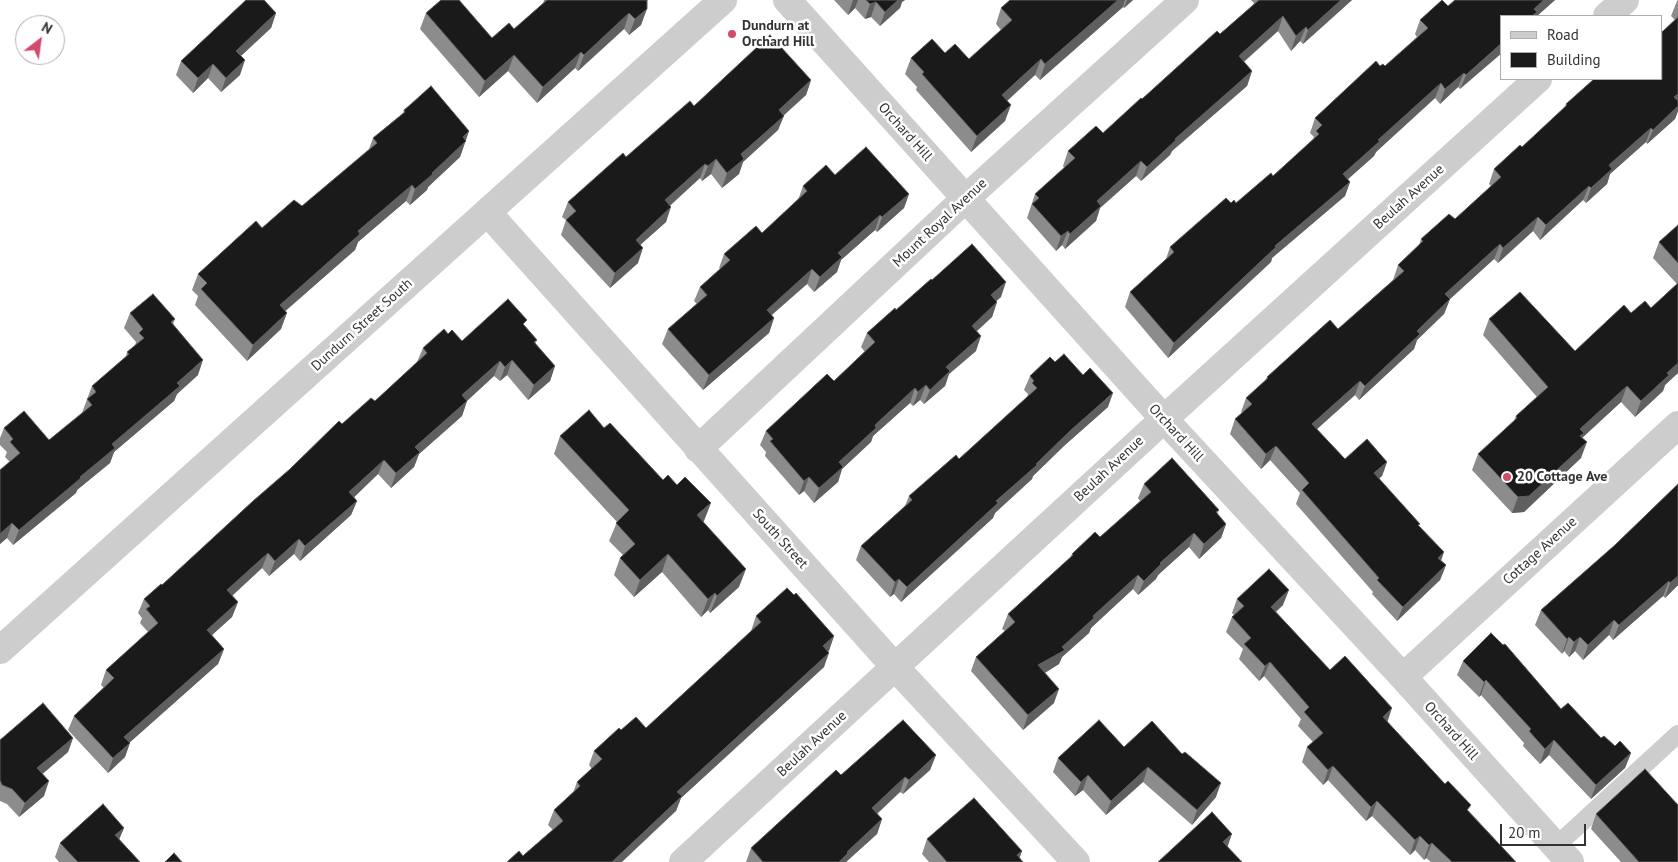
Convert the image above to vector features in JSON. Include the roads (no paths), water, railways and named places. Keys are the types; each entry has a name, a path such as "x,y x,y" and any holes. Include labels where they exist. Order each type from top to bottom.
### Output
{"street":[{"name":"Dundurn Street South","path":"0,650 723,0"},
{"name":"Orchard Hill","path":"787,0 1164,419 1403,677 1563,854"},
{"name":"Mount Royal Avenue","path":"698,449 965,199 1185,0"},
{"path":"1608,15 1625,0"},
{"name":"Beulah Avenue","path":"683,862 1164,419 1537,80"},
{"name":"South Street","path":"488,213 698,449 1076,862"},
{"name":"Cottage Avenue","path":"1403,677 1678,425"}],"lane":[{"path":"1563,854 1678,734"}],"place":[{"name":"Dundurn at Orchard Hill","path":"732,34"},
{"name":"20 Cottage Ave","path":"1507,477"}]}
